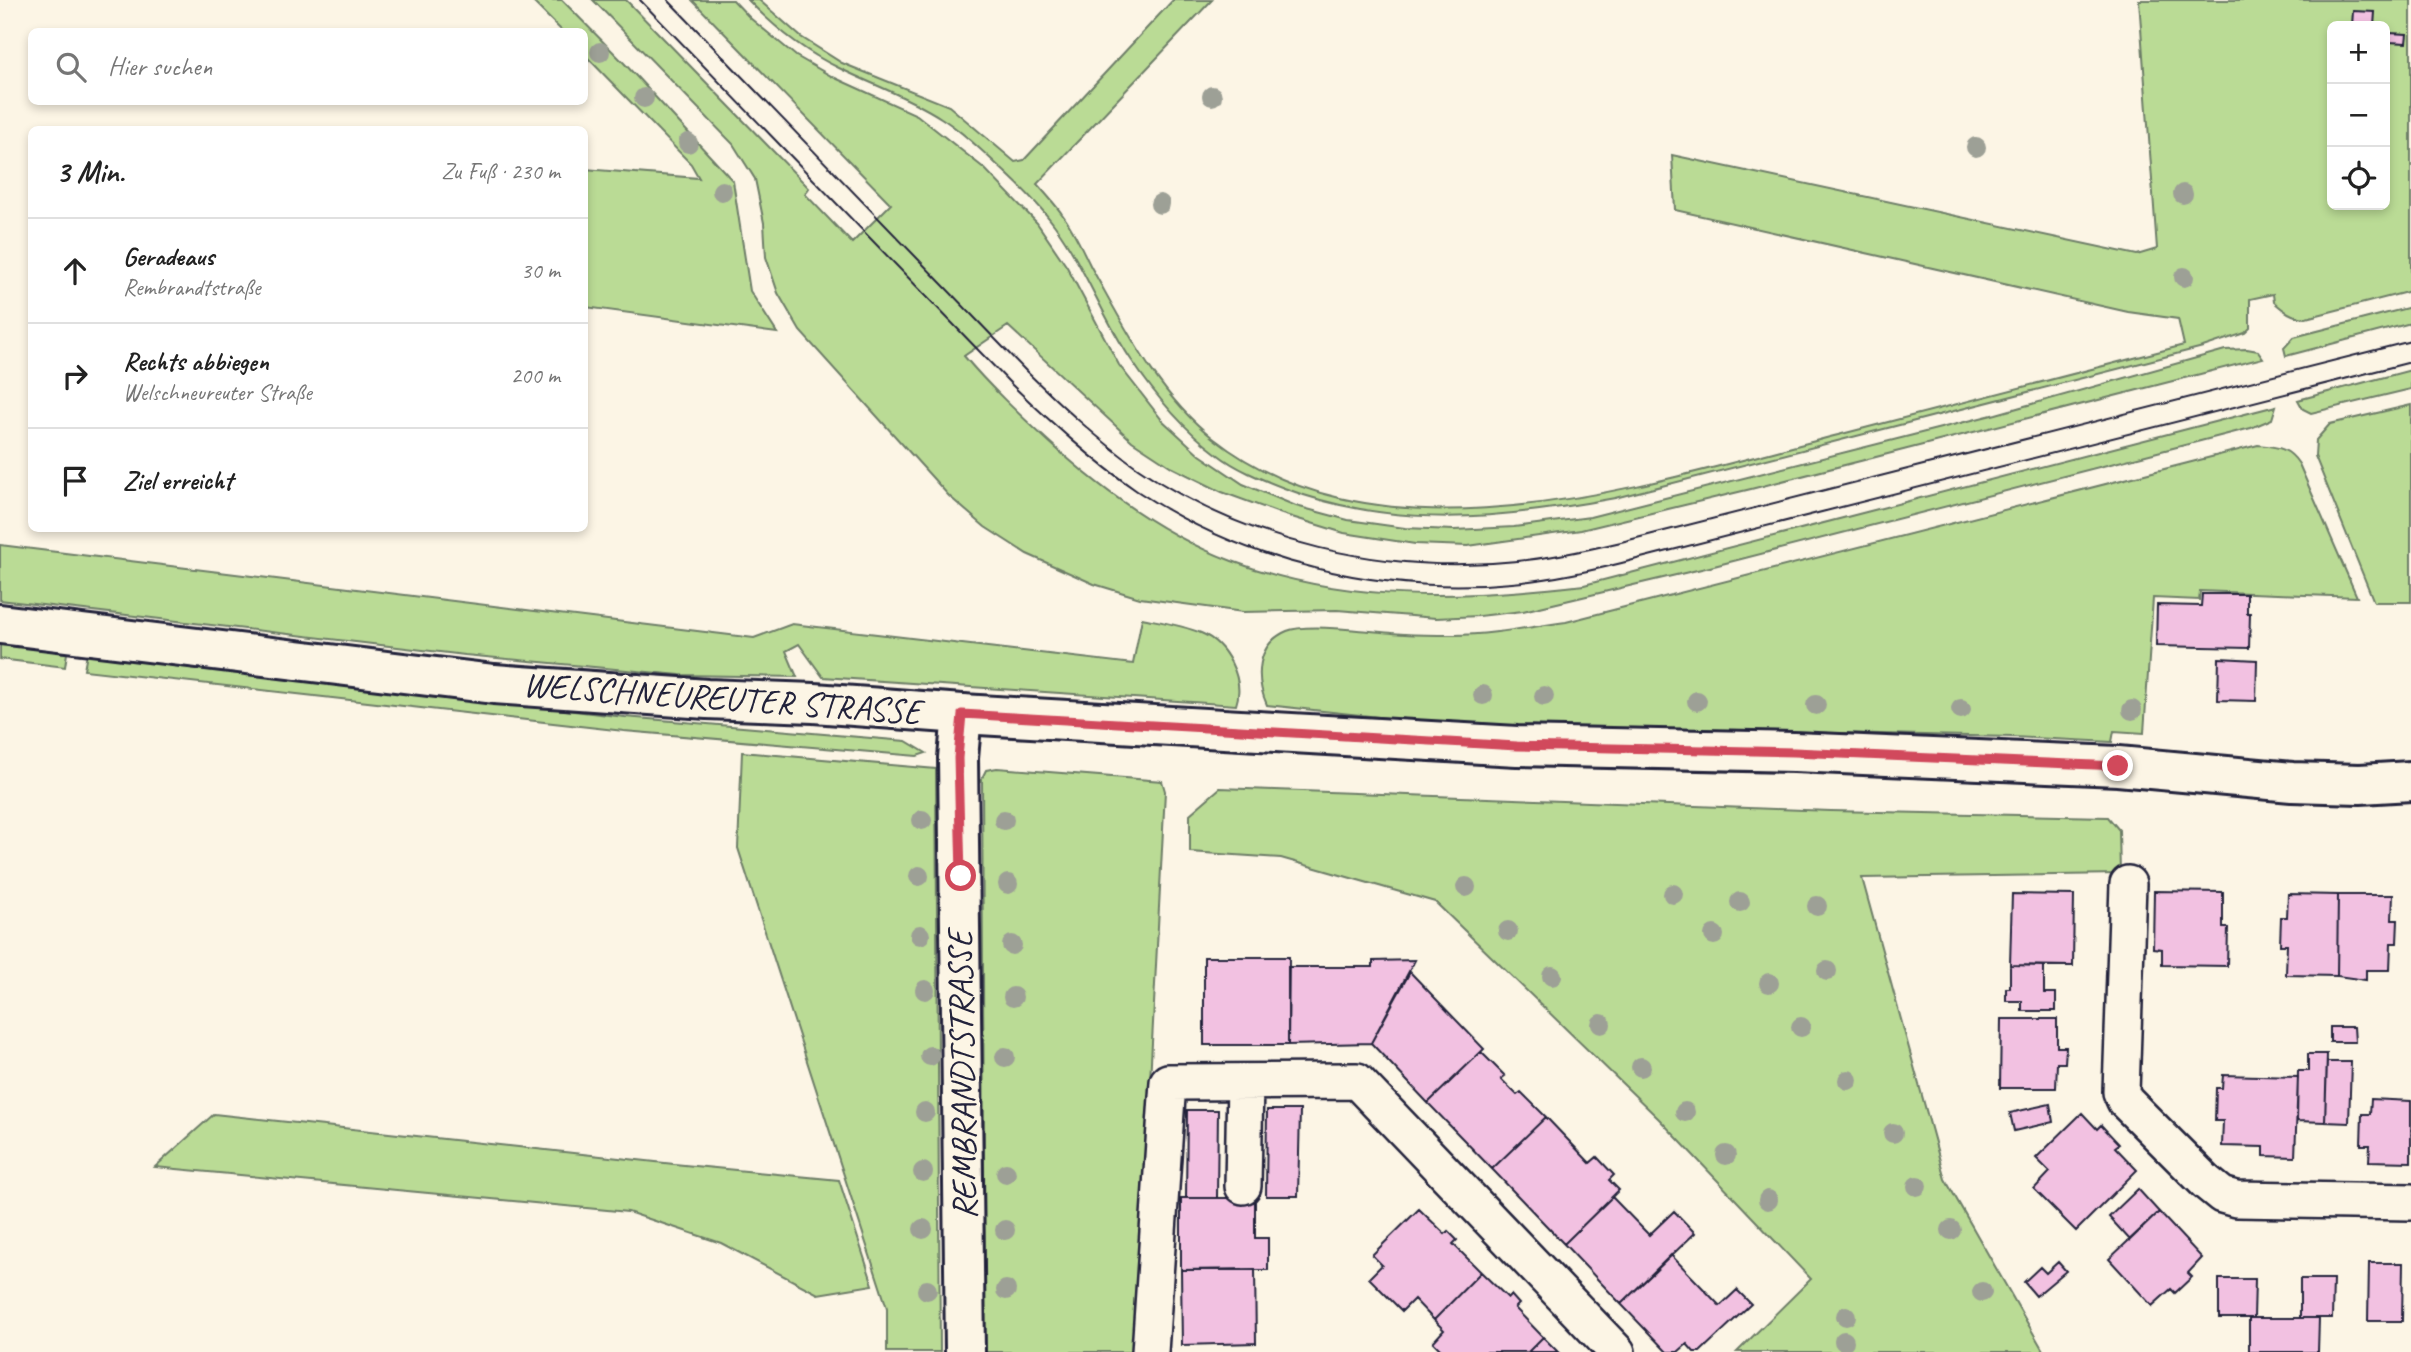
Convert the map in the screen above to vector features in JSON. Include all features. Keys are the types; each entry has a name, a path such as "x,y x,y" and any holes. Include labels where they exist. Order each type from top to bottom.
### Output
{"main road":[{"name":"WELSCHNEUREUTER STRASSE","path":"0,624 494,684 707,699 814,703 1517,746 1794,752 2105,765 2292,782 2411,781"},
{"name":"REMBRANDTSTRASSE","path":"962,714 958,758 965,1352"}],"street":[{"path":"2128,884 2121,1092 2125,1101 2222,1195 2236,1199 2411,1202"},
{"path":"1150,1352 1168,1082 1357,1081 1617,1352"},
{"path":"1243,1186 1245,1082"}],"green space":[{"path":"531,0 562,0 733,181 750,291 777,333 588,307 588,169 699,178 691,164 588,58 588,28 559,28"},
{"path":"593,0 626,0 809,188 805,194 852,243 891,204 692,0 733,0 750,18 796,56 833,77 917,115 985,169 1037,223 1067,267 1119,365 1162,420 1200,455 1243,484 1296,506 1348,520 1405,528 1454,530 1514,527 1590,517 1996,414 2225,350 2258,351 2263,358 1581,530 1468,546 1415,544 1344,533 1222,492 1173,468 1132,441 1008,326 964,356 1046,439 1110,493 1181,538 1232,561 1275,575 1318,585 1406,594 1495,593 1584,585 2276,406 2272,419 2251,428 1710,567 1523,611 1436,618 1337,610 1243,612 1140,598 1094,584 1027,554 985,527 949,496 800,331 778,293 766,257 764,223 755,179 733,144"},
{"path":"748,0 759,0 801,37 842,63 949,106 1015,162 1024,160 1173,0 1212,0 1037,184 1070,226 1144,358 1175,401 1193,420 1213,438 1281,479 1357,502 1437,509 1519,505 1603,493 1685,475 2184,345 2178,319 2128,312 1675,210 1672,155 2137,255 2157,249 2139,0 2411,0 2411,291 2306,318 2292,315 2281,308 2274,302 2273,294 2250,299 2250,328 2245,333 2203,347 1615,498 1490,515 1448,517 1366,510 1325,501 1266,481 1232,464 1204,444 1169,410 1139,371 1120,342 1066,242 1020,186 950,124 916,104 839,68 779,29"},
{"path":"2411,307 2411,323 2286,356 2284,348 2294,337"},
{"path":"2411,370 2411,389 2311,413 2303,409 2298,400"},
{"path":"2411,405 2411,602 2374,602 2315,456 2316,440 2330,424"},
{"path":"2258,445 2286,451 2299,464 2357,597 2200,591 2199,600 2153,598 2144,733 2114,731 2112,742 2013,737 1481,725 1267,705 1263,695 1260,673 1264,653 1269,644 1287,631 1327,628 1468,635 1566,622"},
{"path":"0,545 754,638 792,624 1133,664 1142,618 1186,628 1210,638 1231,663 1238,684 1238,695 1236,705 823,677 799,644 786,651 797,677 680,675 465,655 0,600"},
{"path":"0,644 67,653 65,667 0,659"},
{"path":"87,654 625,717 906,741 926,753 917,756 624,731 84,670"},
{"path":"742,752 936,769 940,1352 887,1352 887,1308 738,848"},
{"path":"997,768 1162,781 1165,791 1136,1352 985,1352 982,778 986,770"},
{"path":"1220,788 1831,811 2108,817 2119,830 2120,874 1862,878 1945,1179 2044,1352 1737,1352 1811,1279 1659,1119 1435,902 1281,858 1190,852 1190,814"},
{"path":"214,1114 839,1180 873,1285 818,1294 721,1243 628,1212 155,1167"}],"building":[{"path":"2353,11 2375,12 2374,21 2352,21"},
{"path":"2390,33 2407,34 2406,43 2390,42"},
{"path":"2202,594 2247,594 2247,613 2250,613 2249,648 2156,646 2157,605 2201,606"},
{"path":"2219,658 2257,660 2256,701 2218,700"},
{"path":"2154,891 2223,892 2223,928 2228,928 2227,966 2162,965 2162,949 2153,948"},
{"path":"2012,894 2074,895 2073,966 2010,965"},
{"path":"2288,894 2338,895 2337,976 2286,975 2287,945 2280,945 2281,917 2287,917"},
{"path":"2338,895 2393,895 2392,920 2398,920 2397,943 2391,943 2390,970 2366,970 2366,980 2337,976"},
{"path":"1204,957 1289,957 1288,1045 1204,1045"},
{"path":"1415,960 1371,1043 1288,1045 1288,967 1373,967 1373,961"},
{"path":"2010,965 2044,966 2044,993 2056,993 2056,1011 2022,1011 2022,1001 2006,1001 2006,988 2010,988"},
{"path":"1410,972 1484,1049 1428,1103 1371,1043"},
{"path":"2001,1019 2057,1019 2057,1047 2066,1047 2065,1063 2057,1063 2056,1088 2000,1088"},
{"path":"2330,1027 2354,1027 2355,1042 2330,1042"},
{"path":"1481,1052 1505,1076 1501,1079 1517,1095 1521,1092 1546,1117 1492,1169 1428,1103"},
{"path":"2308,1054 2327,1054 2325,1122 2297,1121 2298,1071 2308,1071"},
{"path":"2327,1062 2351,1062 2349,1123 2325,1122"},
{"path":"2223,1075 2298,1077 2295,1157 2264,1156 2264,1147 2222,1146 2223,1121 2215,1121 2216,1088 2222,1088"},
{"path":"2371,1099 2411,1101 2411,1162 2369,1161 2370,1145 2361,1145 2362,1114 2370,1114"},
{"path":"2050,1104 2053,1122 2014,1131 2010,1113"},
{"path":"1187,1110 1218,1110 1217,1198 1186,1198"},
{"path":"1267,1110 1300,1110 1298,1196 1266,1196"},
{"path":"2082,1113 2097,1129 2101,1125 2119,1144 2115,1147 2137,1170 2076,1231 2034,1189 2050,1172 2036,1158"},
{"path":"1546,1117 1590,1163 1597,1157 1614,1175 1609,1180 1619,1190 1564,1244 1492,1169"},
{"path":"2138,1189 2159,1212 2130,1240 2109,1217"},
{"path":"1612,1197 1649,1235 1674,1211 1695,1233 1621,1304 1564,1244"},
{"path":"1181,1198 1255,1198 1255,1238 1268,1238 1268,1270 1181,1270"},
{"path":"1419,1209 1445,1234 1448,1231 1457,1240 1453,1244 1481,1272 1434,1320 1414,1299 1402,1311 1369,1278 1382,1265 1372,1255"},
{"path":"2159,1212 2202,1258 2188,1273 2192,1277 2175,1293 2171,1289 2152,1306 2109,1259"},
{"path":"1671,1255 1720,1306 1737,1290 1751,1304 1700,1352 1694,1352 1687,1344 1678,1352 1667,1352 1621,1304"},
{"path":"2058,1262 2066,1271 2036,1296 2024,1282 2040,1267 2046,1273"},
{"path":"2369,1263 2403,1263 2402,1321 2368,1321"},
{"path":"1255,1269 1256,1343 1182,1345 1181,1270"},
{"path":"1481,1272 1508,1298 1511,1295 1519,1304 1515,1308 1543,1337 1528,1352 1443,1352 1433,1342 1444,1330 1434,1320"},
{"path":"2219,1279 2255,1279 2254,1318 2219,1318"},
{"path":"2300,1279 2333,1279 2332,1318 2300,1318"},
{"path":"2249,1318 2319,1318 2318,1352 2249,1352"},
{"path":"1543,1337 1558,1352 1528,1352"}],"tram line":[{"path":"640,0 1012,385 1088,454 1137,491 1179,516 1223,537 1269,555 1365,578 1414,584 1463,585 1512,583 1575,574 2411,362"},
{"path":"668,0 1026,371 1108,445 1138,468 1180,494 1224,516 1271,534 1368,558 1468,564 1530,560 1582,551 2411,341"}],"route":[{"path":"961,876 958,758 962,714 1444,743 1794,752 2118,766"}]}
